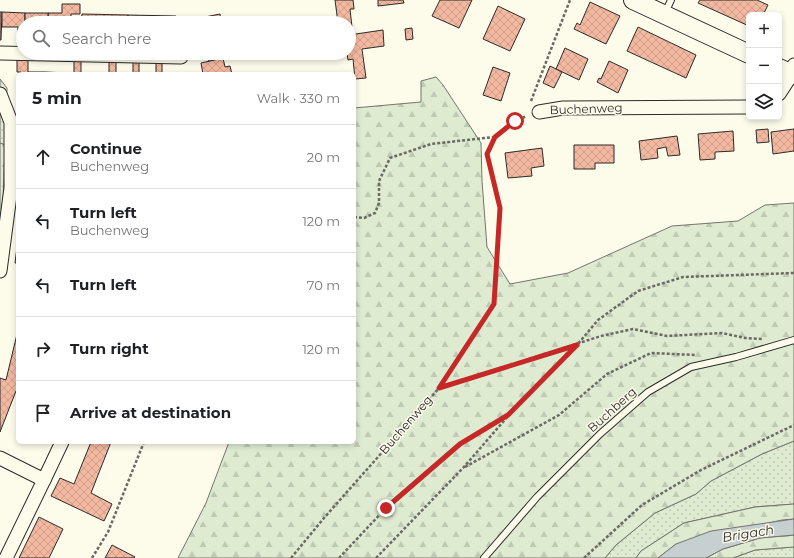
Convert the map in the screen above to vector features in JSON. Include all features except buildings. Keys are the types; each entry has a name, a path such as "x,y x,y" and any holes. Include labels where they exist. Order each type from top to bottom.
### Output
{"main road":[{"path":"633,0 668,7 746,52"}],"street":[{"path":"0,53 16,53"},
{"path":"782,88 790,71"},
{"path":"0,94 11,122 14,188 0,271"},
{"name":"Buchenweg","path":"533,108 746,107"},
{"path":"6,558 61,444"},
{"path":"0,458 44,480"}],"lane":[{"name":"Buchberg","path":"484,558 548,487 600,434 648,392 691,367 736,357 794,340"}],"path":[{"path":"526,117 533,108 570,0"},
{"name":"Buchenweg","path":"291,558 324,518 439,388 494,304 500,208 487,154 495,137 515,121 526,117 533,108"},
{"path":"356,217 364,218 375,213 379,203 380,181 390,158 430,144 495,137"},
{"path":"376,558 463,468 508,415 577,345 598,320 638,291 683,277 794,273"},
{"path":"439,388 577,345 601,336 633,329 667,336 722,333 745,338 766,339"},
{"path":"463,468 559,415 606,374 651,353 697,355"},
{"path":"339,558 386,508 460,444 508,415"},
{"path":"584,558 642,505 701,470 794,425"},
{"path":"92,558 108,532 143,444"}],"green space":[{"path":"436,77 443,85 481,143 487,247 510,284 568,273 672,226 738,221 765,205 794,203 794,441 762,454 711,481 696,494 655,513 616,545 605,558 178,558 206,503 228,444 356,444 356,108 421,102 421,81"},
{"path":"0,79 7,88 5,145 0,143"},
{"path":"0,143 5,145 3,202 0,224"},
{"path":"794,441 794,504 755,507 684,523 641,551 636,558 605,558 616,545 655,513 696,494 711,481 762,454"},
{"path":"794,504 794,519 782,520 676,544 658,558 636,558 641,551 684,523 755,507"},
{"path":"794,535 794,547 755,550 733,558 706,558 723,549 760,538"},
{"path":"794,547 794,558 733,558 755,550"}],"water":[{"name":"Brigach","path":"794,519 794,535 760,538 723,549 706,558 658,558 676,544 711,531"}],"route":[{"path":"386,508 460,444 508,415 577,345 439,388 494,304 500,208 487,154 495,137 515,121"}]}
